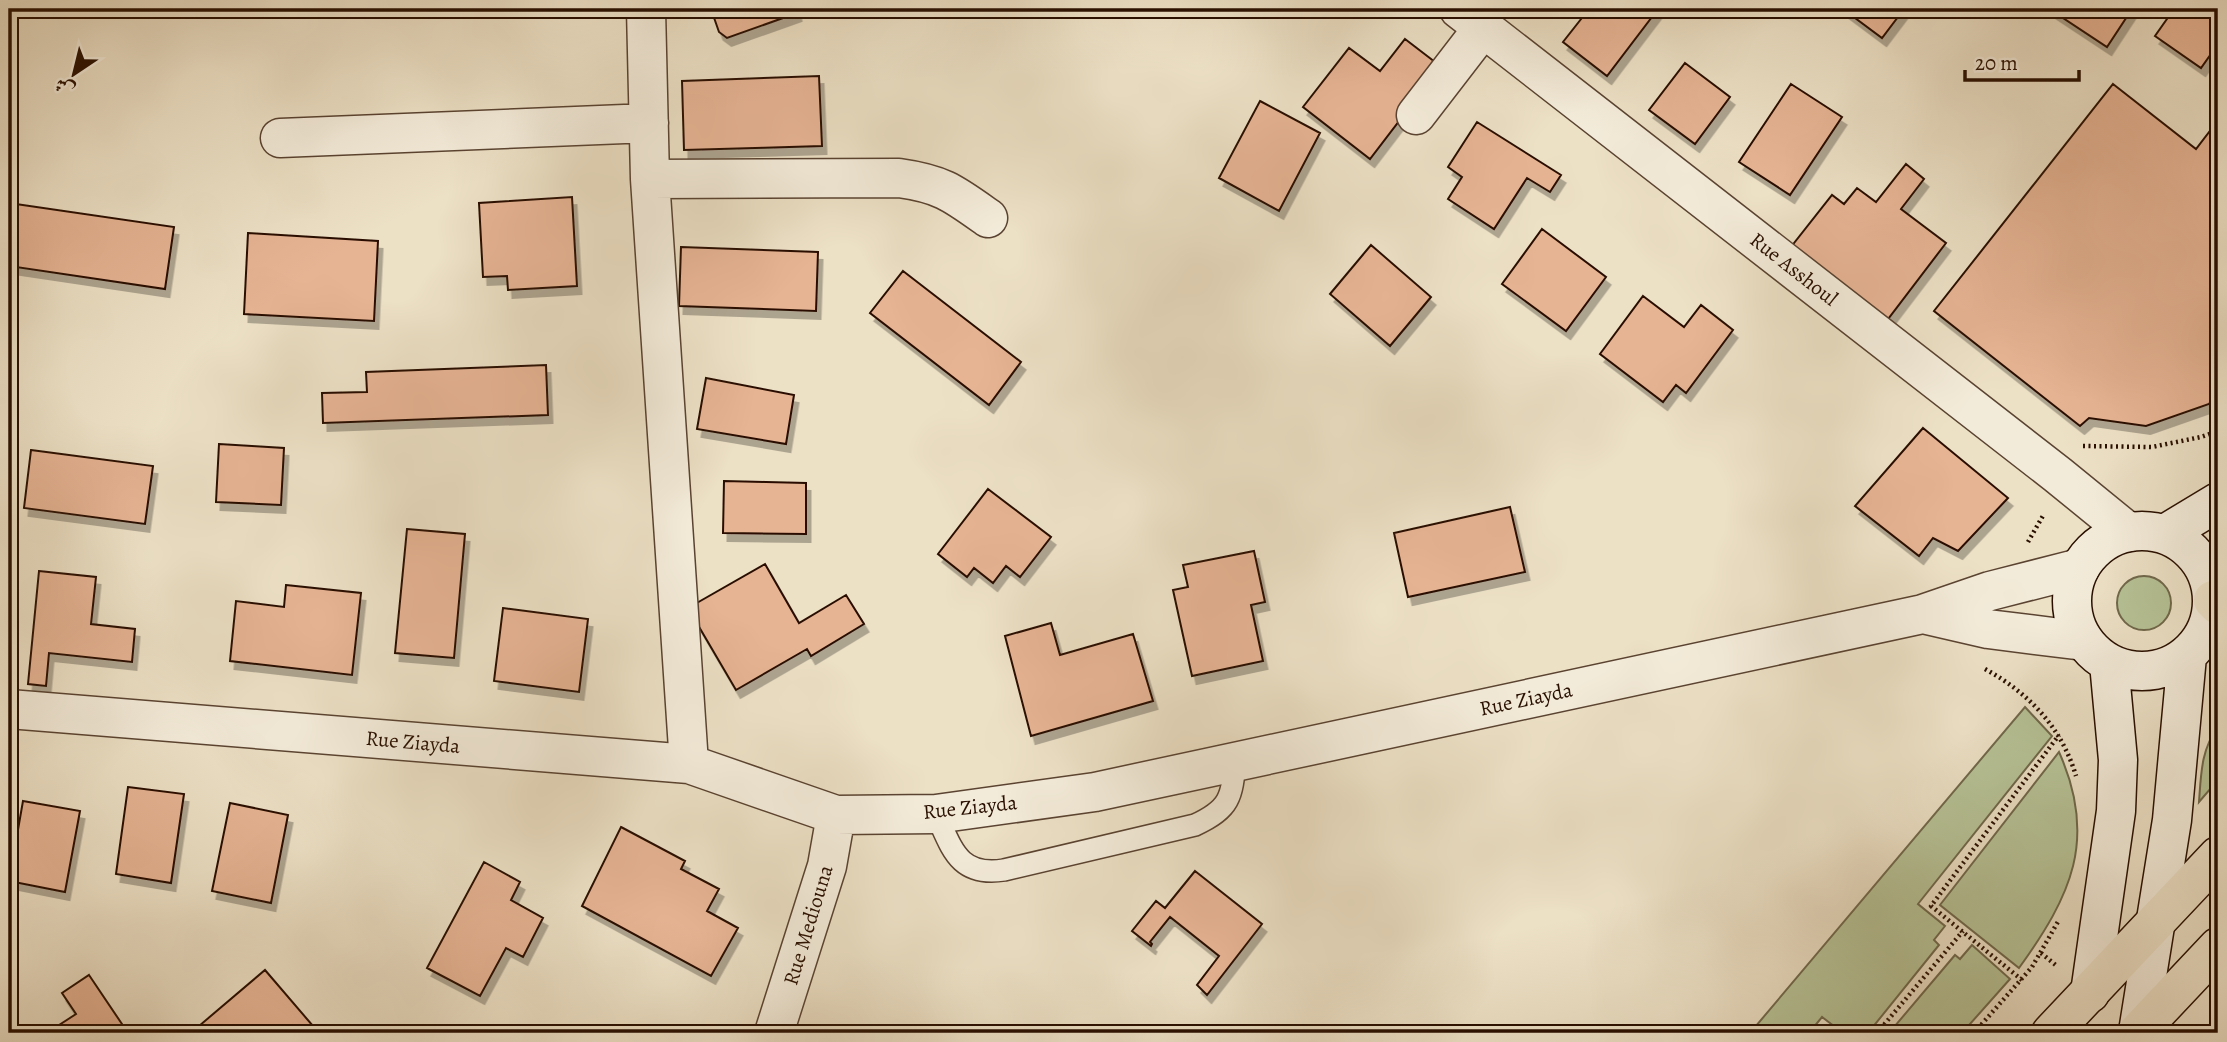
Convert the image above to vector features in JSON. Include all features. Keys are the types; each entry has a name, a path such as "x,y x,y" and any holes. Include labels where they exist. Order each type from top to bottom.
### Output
{"main road":[{"path":"2051,1033 2218,856"},
{"path":"2137,1032 2218,947"}],"street":[{"path":"646,9 650,179 689,764"},
{"path":"1416,115 1471,18"},
{"name":"Rue Asshoul","path":"1471,18 2128,532"},
{"path":"280,138 649,123"},
{"path":"650,179 898,178 929,182 953,193 988,218"},
{"path":"2165,534 2218,502"},
{"path":"2090,993 2116,811 2118,760 2097,652 2074,619 2072,592 2080,568 2092,551 2108,539 2128,532 2165,534 2194,553 2215,589 2210,621 2201,640 2187,656 2163,669 2135,671 2097,652"},
{"name":"Rue Ziayda","path":"9,709 689,764 836,815 936,814 1095,792 1923,614 1990,591 2080,568"},
{"name":"Rue Ziayda","path":"1923,614 2097,652"},
{"path":"2137,1032 2157,921 2176,779 2187,656"},
{"name":"Rue Mediouna","path":"774,1033 827,866 836,815"}],"lane":[{"path":"936,814 956,857 963,863 982,871 1004,870 1195,825 1208,819 1220,810 1233,791 1234,761"}],"path":[{"path":"2027,543 2044,514 2046,504 2043,493 2084,445 2151,447 2218,431"},
{"path":"1988,629 1982,668 2005,680 2044,714 2059,735 2073,763 2078,783"},
{"path":"2022,980 1931,906 2059,735"},
{"path":"1974,1033 2022,980 2041,953 2065,909"},
{"path":"1877,1033 1963,931"},
{"path":"2205,1033 2218,1020"}],"green space":[{"path":"2149,576 2159,580 2167,588 2171,603 2167,618 2159,626 2139,630 2129,626 2121,618 2117,598 2121,588 2129,580"},
{"path":"2025,707 2052,736 1918,904 1945,926 1934,940 1939,945 1868,1033 1843,1033 1822,1017 1809,1033 1750,1033"},
{"path":"2218,727 2218,780 2199,802 2205,753"},
{"path":"2059,752 2071,783 2077,812 2073,866 2053,916 2019,968 1940,905"},
{"path":"1972,945 2010,979 1962,1033 1889,1033 1955,955 1960,959"}],"building":[{"path":"711,9 796,9 797,13 727,38 719,32"},
{"path":"1589,9 1658,9 1607,76 1563,42"},
{"path":"1843,9 1904,9 1882,38"},
{"path":"2052,9 2132,9 2107,47"},
{"path":"2174,9 2210,9 2218,15 2218,44 2201,68 2155,36"},
{"path":"1405,39 1448,72 1416,99 1370,159 1303,107 1349,48 1380,71"},
{"path":"1685,63 1730,97 1695,144 1649,110"},
{"path":"819,76 822,146 684,150 682,81"},
{"path":"1791,84 1842,117 1790,195 1739,162"},
{"path":"2113,84 2196,149 2216,123 2218,125 2218,393 2209,404 2146,426 2089,418 2080,426 1934,311"},
{"path":"1260,101 1320,133 1279,211 1219,178"},
{"path":"1477,122 1561,175 1550,192 1527,178 1494,229 1448,199 1462,177 1448,167"},
{"path":"1906,164 1924,179 1901,209 1946,243 1885,323 1787,252 1832,195 1844,204 1857,188 1876,202"},
{"path":"572,197 577,286 508,290 507,276 483,277 479,203"},
{"path":"9,203 174,227 165,289 9,266"},
{"path":"1542,229 1606,277 1566,331 1502,284"},
{"path":"248,233 378,241 374,321 244,314"},
{"path":"1371,245 1431,297 1390,346 1330,294"},
{"path":"681,247 818,252 816,311 679,306"},
{"path":"903,271 1021,362 989,405 870,313"},
{"path":"1643,296 1684,327 1701,305 1733,330 1686,393 1676,385 1663,402 1600,354"},
{"path":"546,365 548,415 323,423 322,393 367,392 366,372"},
{"path":"706,378 794,395 786,444 697,429"},
{"path":"1923,428 2008,498 1958,551 1933,538 1919,556 1855,506"},
{"path":"219,444 284,448 281,505 216,502"},
{"path":"31,450 153,466 145,524 24,508"},
{"path":"724,481 806,483 806,534 723,533"},
{"path":"988,489 1051,537 1020,577 1006,566 993,583 974,568 967,577 938,554"},
{"path":"1510,507 1525,572 1408,597 1394,533"},
{"path":"407,529 465,534 454,658 395,653"},
{"path":"1254,551 1265,602 1251,605 1263,661 1192,676 1173,590 1188,587 1183,565"},
{"path":"765,564 799,623 846,595 864,624 811,656 807,649 736,690 688,608"},
{"path":"39,571 96,577 91,624 135,629 132,662 49,653 46,686 28,684"},
{"path":"286,585 361,593 352,675 230,661 236,601 284,607"},
{"path":"503,608 588,619 579,692 494,681"},
{"path":"1051,623 1060,655 1133,634 1153,701 1031,736 1005,636"},
{"path":"128,787 184,794 171,883 116,874"},
{"path":"23,801 80,811 65,892 9,881"},
{"path":"230,803 288,815 271,903 212,891"},
{"path":"621,827 685,861 681,869 719,889 707,911 738,928 711,976 582,906"},
{"path":"484,862 520,882 511,900 543,918 523,957 506,948 480,996 427,968"},
{"path":"1195,871 1262,924 1207,995 1197,985 1219,956 1170,917 1150,942 1151,946 1132,931 1156,901 1165,908"},
{"path":"9,970 13,1033 9,1033"},
{"path":"265,970 319,1033 206,1033 199,1026"},
{"path":"89,975 128,1033 56,1033 53,1029 76,1014 62,993"}]}
